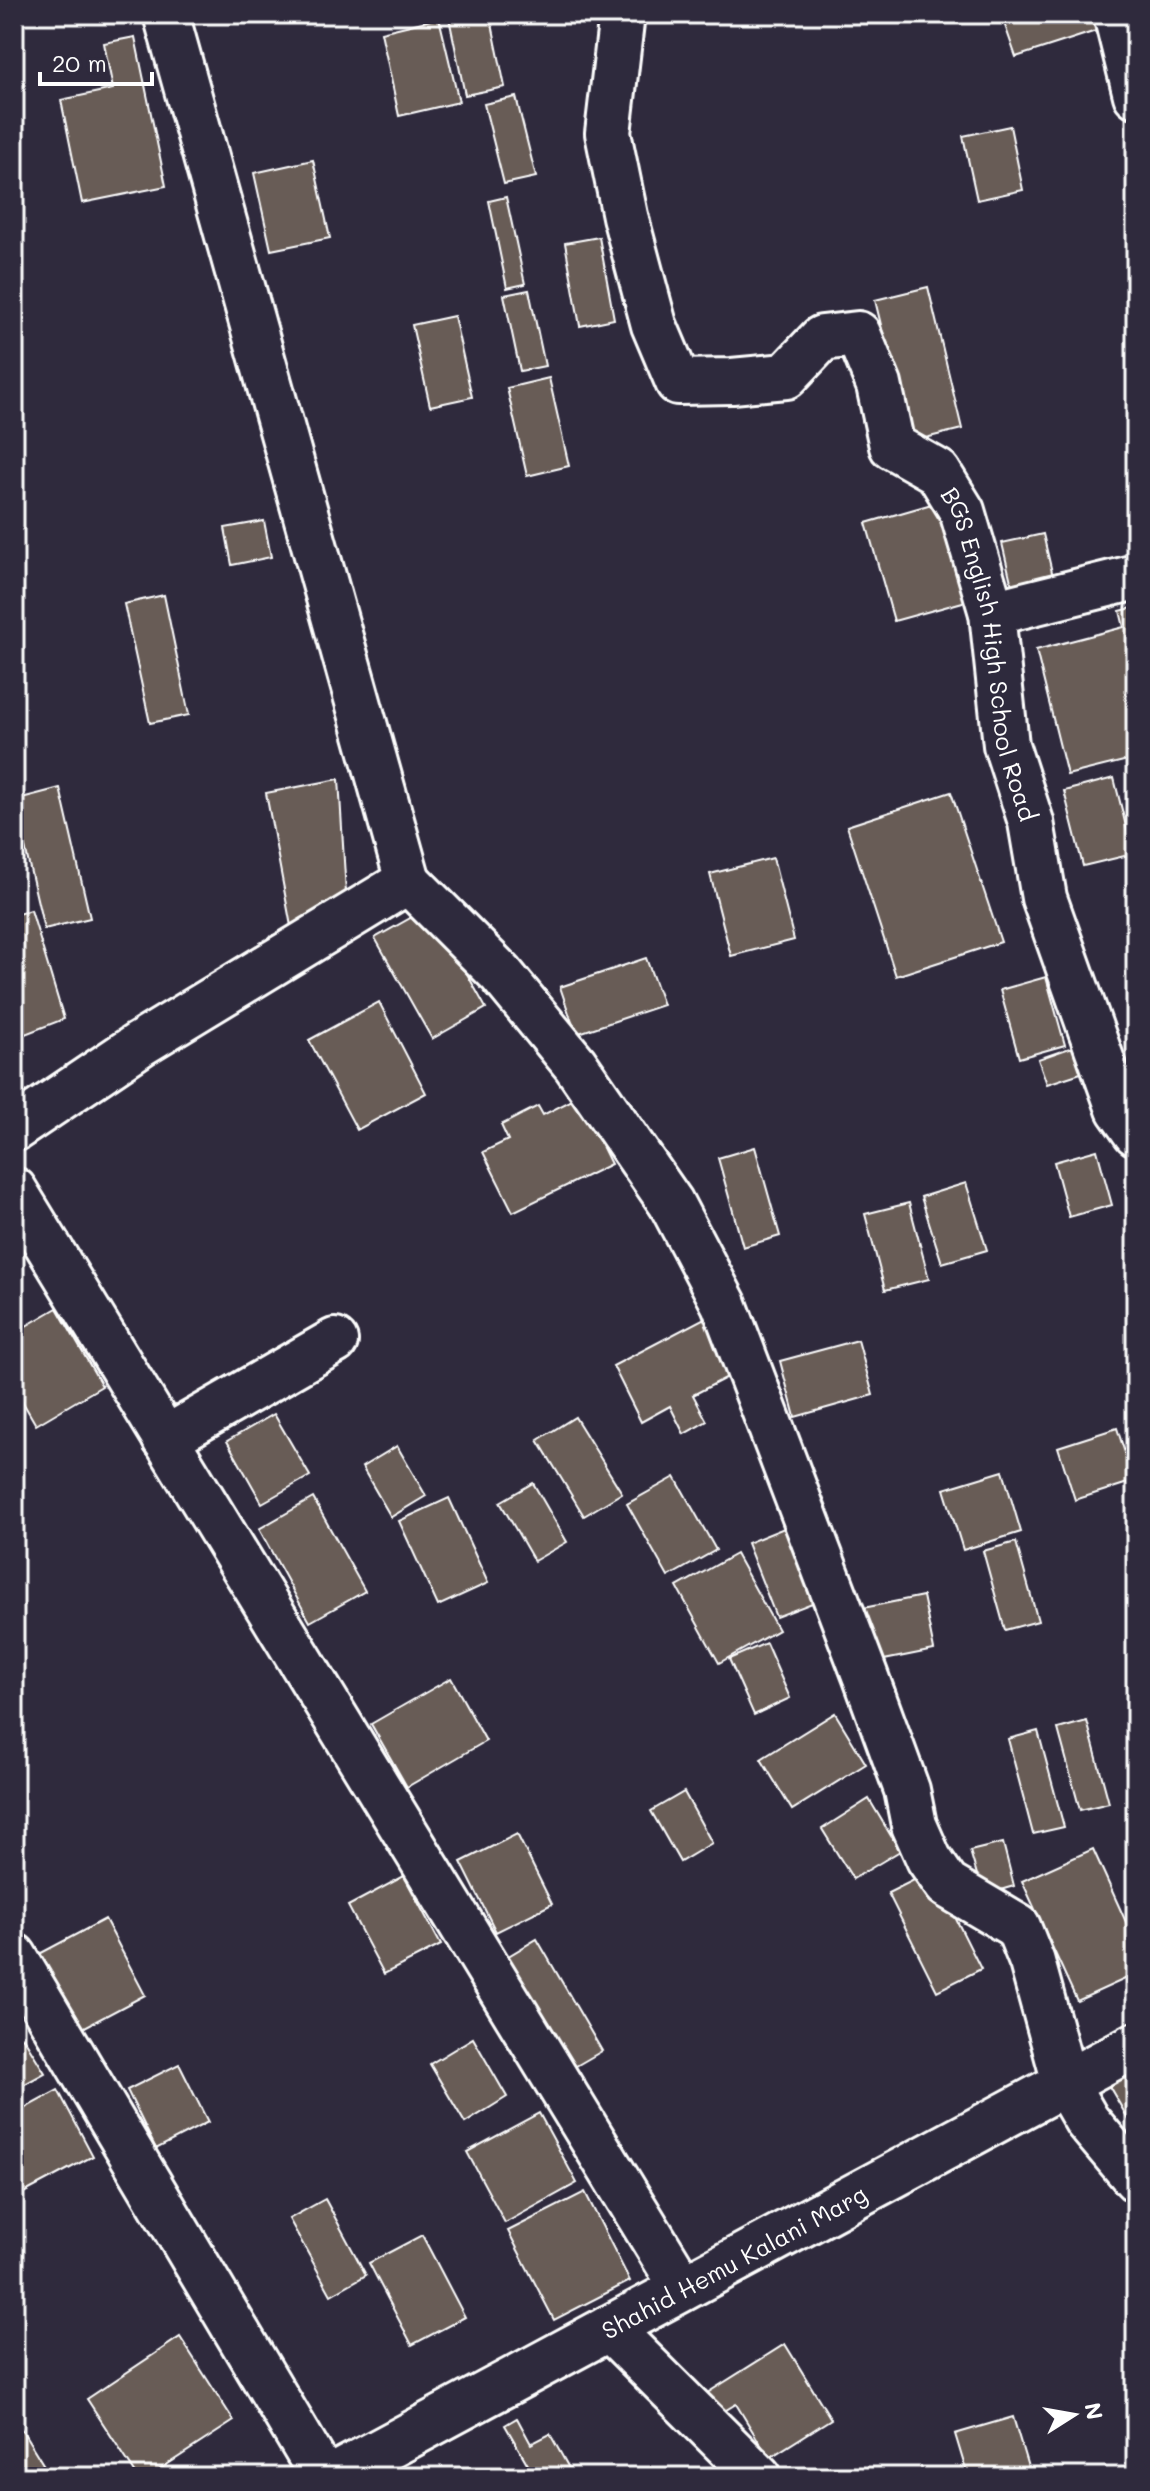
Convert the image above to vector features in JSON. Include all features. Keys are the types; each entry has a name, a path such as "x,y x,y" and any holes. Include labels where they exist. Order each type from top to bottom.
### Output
{"street":[{"path":"166,14 408,881 501,974 575,1064 671,1203 724,1304 865,1675 907,1790 914,1825 924,1848 947,1885 1018,1927 1032,1962 1065,2083 1087,2121 1136,2179"},
{"name":"BGS English High School Road","path":"622,14 608,133 625,216 654,325 678,382 786,376 822,338 858,334 879,385 892,446 938,472 962,511 992,613 1006,745 1031,822 1044,898 1119,1109 1136,1133"},
{"path":"1116,14 1136,95"},
{"path":"992,613 1136,577"},
{"path":"14,1129 140,1044 408,881"},
{"path":"14,1190 683,2288"},
{"path":"165,1439 335,1341"},
{"path":"14,1956 323,2477"},
{"name":"Shahid Hemu Kalani Marg","path":"332,2477 1136,2045"},
{"path":"609,2328 759,2477"}],"building":[{"path":"490,14 505,87 465,95 449,18"},
{"path":"1001,14 1094,14 1099,30 1016,57"},
{"path":"439,18 459,102 399,116 381,32"},
{"path":"135,37 166,186 82,203 61,100 113,89 104,43"},
{"path":"516,97 536,177 504,184 484,104"},
{"path":"1010,126 1023,190 977,200 963,136"},
{"path":"313,160 330,238 271,250 254,173"},
{"path":"506,197 525,284 507,288 489,201"},
{"path":"599,237 614,319 580,326 565,243"},
{"path":"928,287 962,429 909,442 875,300"},
{"path":"529,290 545,366 520,371 504,295"},
{"path":"454,316 472,397 430,406 412,325"},
{"path":"549,378 569,466 527,476 507,388"},
{"path":"942,501 970,600 894,621 866,523"},
{"path":"264,521 271,557 232,565 225,528"},
{"path":"1043,534 1055,585 1014,595 1002,543"},
{"path":"164,595 189,715 150,723 124,604"},
{"path":"1136,607 1136,758 1067,775 1036,650 1124,627 1120,611"},
{"path":"1114,778 1133,854 1083,866 1064,791"},
{"path":"339,779 347,910 293,937 266,793"},
{"path":"60,788 90,918 44,929 14,800"},
{"path":"951,792 1001,942 896,976 847,826"},
{"path":"773,858 794,940 731,956 710,874"},
{"path":"430,907 486,1008 432,1039 375,938"},
{"path":"31,910 64,1019 20,1036 14,1018 14,915"},
{"path":"646,958 663,1005 576,1034 560,987"},
{"path":"1046,977 1065,1045 1019,1058 1000,990"},
{"path":"379,1002 426,1093 357,1130 309,1040"},
{"path":"1087,1042 1096,1068 1047,1084 1038,1059"},
{"path":"578,1097 611,1164 513,1212 483,1152 508,1140 501,1125 538,1106 543,1115"},
{"path":"755,1147 780,1236 743,1247 718,1158"},
{"path":"1097,1150 1112,1205 1069,1217 1054,1162"},
{"path":"966,1183 987,1250 942,1263 921,1197"},
{"path":"909,1203 929,1279 885,1290 865,1214"},
{"path":"57,1308 102,1386 36,1425 14,1387 14,1333"},
{"path":"714,1313 743,1369 693,1395 707,1421 684,1434 670,1406 641,1422 613,1366"},
{"path":"858,1340 873,1395 795,1417 780,1361"},
{"path":"274,1414 310,1476 262,1503 227,1441"},
{"path":"575,1417 622,1493 584,1516 538,1440"},
{"path":"1117,1428 1134,1481 1075,1500 1058,1447"},
{"path":"397,1446 426,1496 391,1517 362,1467"},
{"path":"1003,1471 1021,1532 963,1550 944,1489"},
{"path":"675,1477 716,1550 668,1577 627,1504"},
{"path":"533,1483 567,1542 534,1561 500,1502"},
{"path":"313,1498 365,1591 310,1622 259,1529"},
{"path":"449,1498 488,1583 438,1606 399,1521"},
{"path":"799,1522 828,1597 776,1617 747,1543"},
{"path":"1016,1542 1038,1621 1005,1630 983,1551"},
{"path":"736,1554 778,1630 719,1663 677,1587"},
{"path":"923,1596 934,1650 874,1662 863,1608"},
{"path":"766,1643 790,1698 754,1715 729,1659"},
{"path":"451,1678 486,1741 407,1787 371,1724"},
{"path":"835,1713 866,1764 792,1810 761,1759"},
{"path":"1087,1721 1109,1803 1080,1810 1058,1729"},
{"path":"1038,1731 1064,1827 1033,1834 1008,1739"},
{"path":"684,1792 712,1843 680,1862 651,1811"},
{"path":"869,1799 900,1851 853,1879 822,1829"},
{"path":"517,1834 552,1904 496,1932 461,1862"},
{"path":"1003,1843 1014,1886 983,1895 970,1851"},
{"path":"1093,1849 1136,1944 1136,1974 1077,2001 1022,1881"},
{"path":"932,1871 981,1969 937,1991 888,1893"},
{"path":"404,1876 441,1945 384,1974 348,1906"},
{"path":"105,1919 145,1995 68,2036 28,1960"},
{"path":"537,1939 602,2051 564,2073 500,1961"},
{"path":"23,2037 45,2073 14,2090 14,2042"},
{"path":"473,2038 507,2097 465,2123 430,2064"},
{"path":"179,2064 208,2122 156,2149 127,2090"},
{"path":"1133,2072 1136,2078 1136,2132 1109,2086"},
{"path":"58,2090 93,2156 14,2198 14,2114"},
{"path":"539,2113 577,2183 505,2223 467,2152"},
{"path":"585,2192 630,2281 554,2320 508,2231"},
{"path":"325,2199 366,2275 331,2295 289,2219"},
{"path":"422,2235 465,2317 412,2345 369,2263"},
{"path":"180,2337 234,2421 148,2477 138,2477 87,2399"},
{"path":"785,2344 831,2419 769,2458 736,2404 716,2416 704,2395"},
{"path":"14,2417 51,2477 14,2477"},
{"path":"1013,2417 1031,2477 968,2477 955,2434"},
{"path":"517,2418 531,2444 550,2434 574,2477 535,2477 505,2425"}]}
